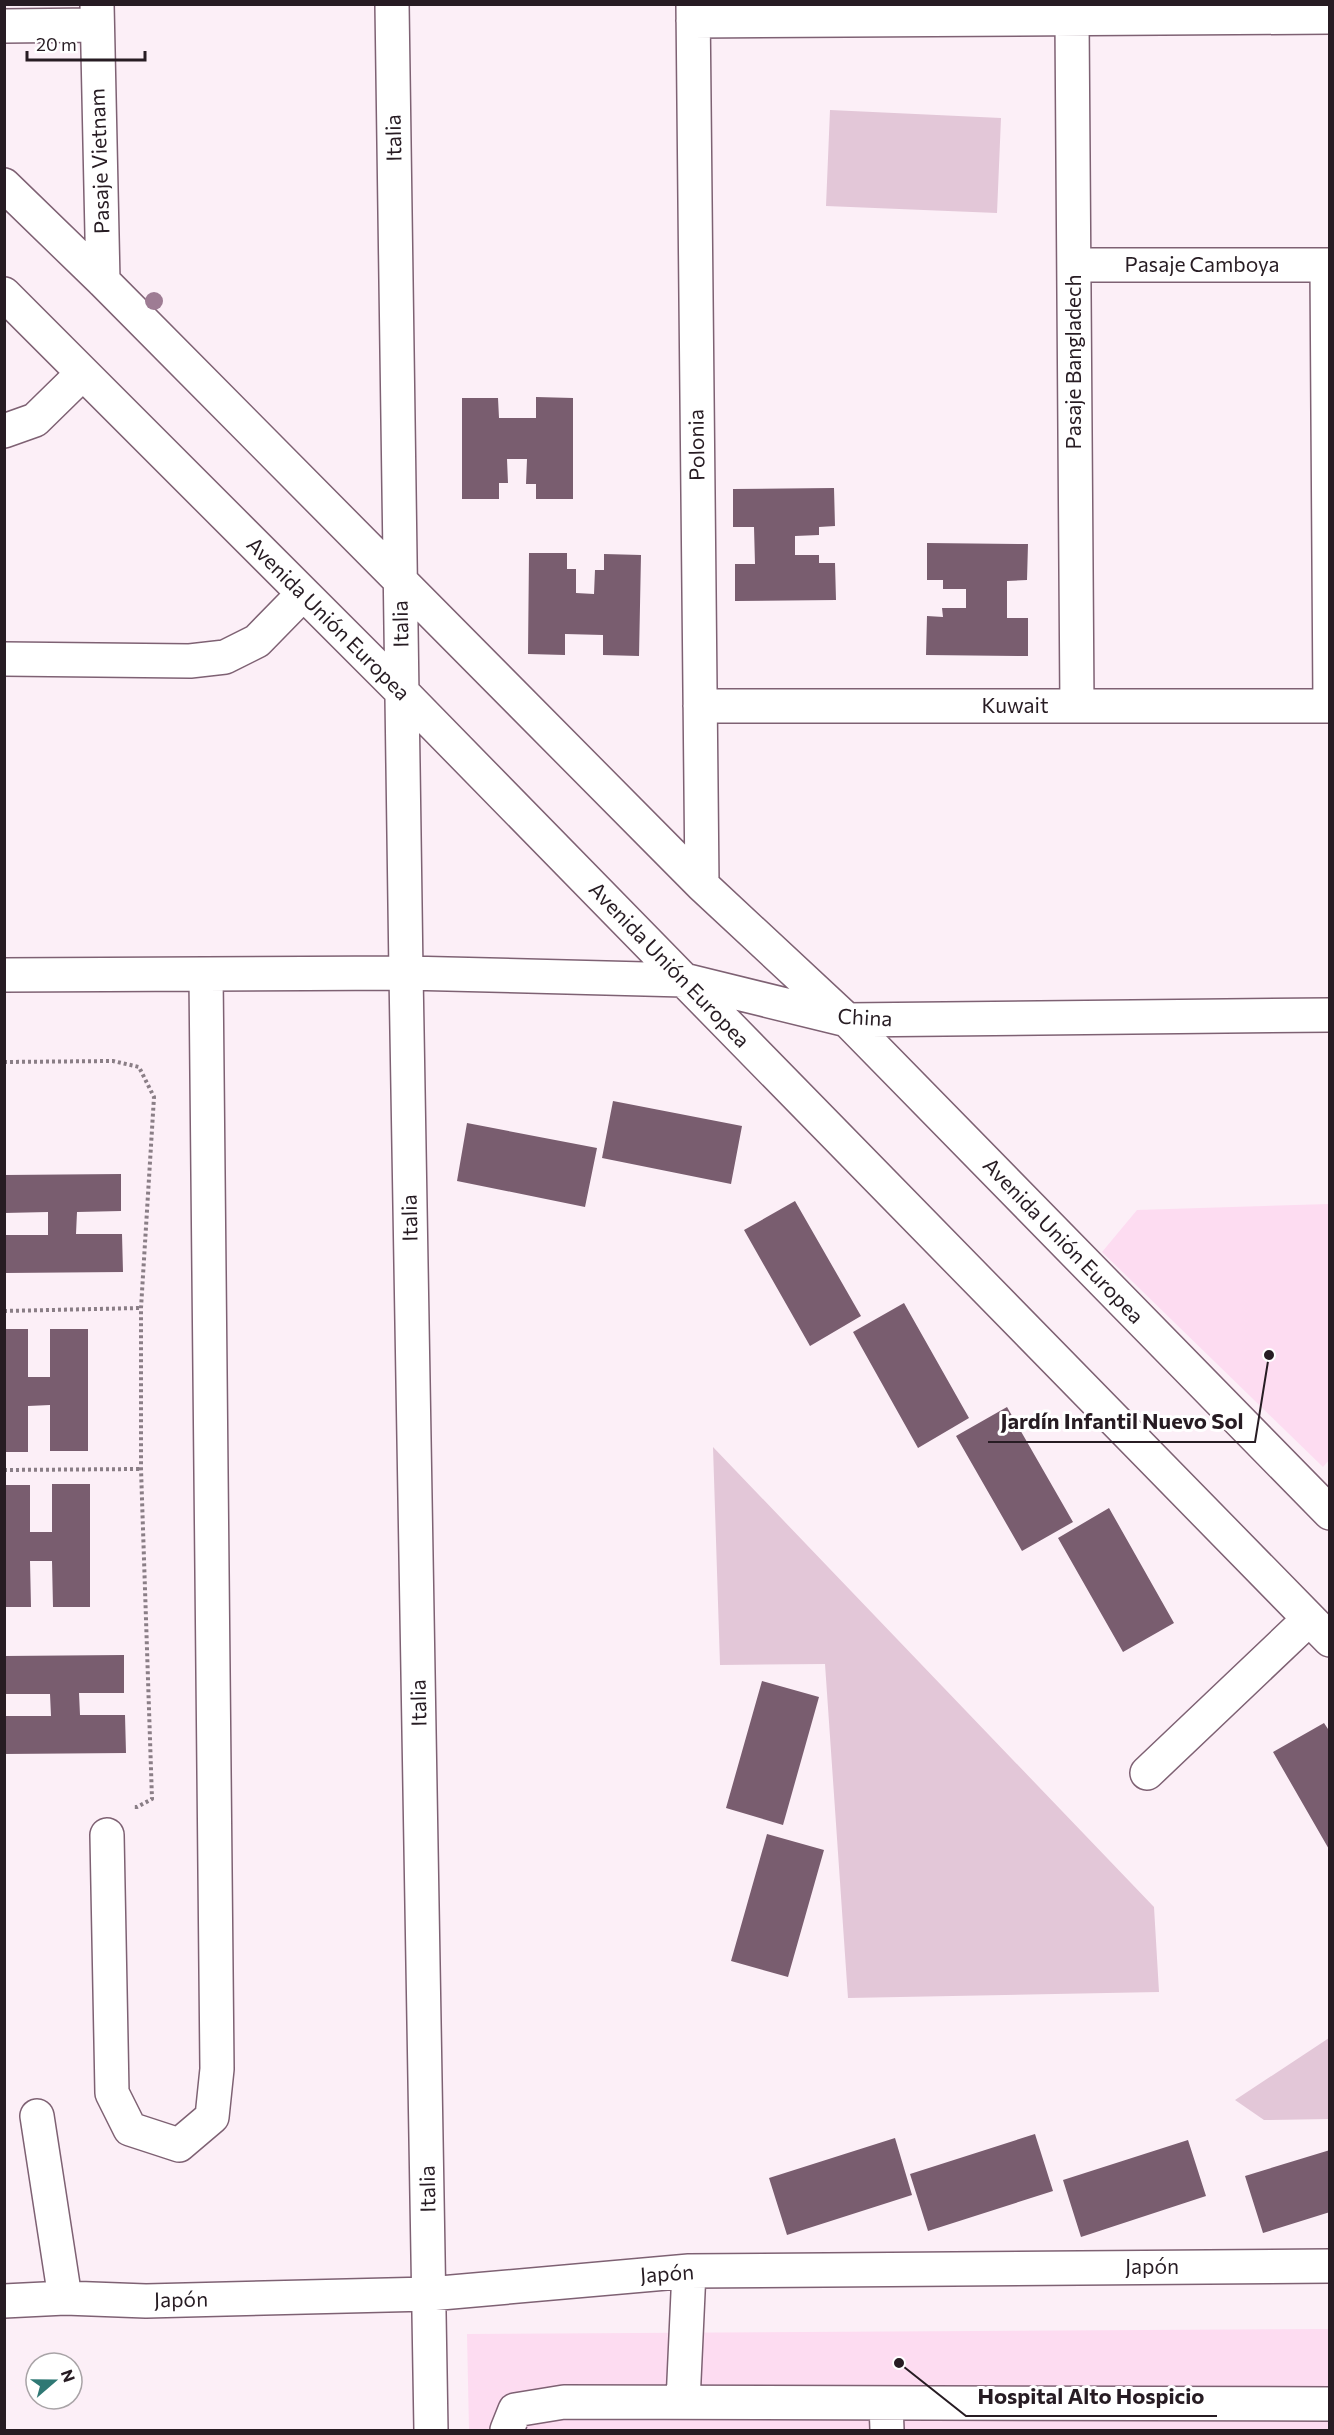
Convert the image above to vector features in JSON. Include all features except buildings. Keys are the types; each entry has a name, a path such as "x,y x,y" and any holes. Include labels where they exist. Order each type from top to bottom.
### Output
{"street":[{"name":"Italia","path":"392,4 431,2430"},
{"path":"693,13 1072,19 1329,17"},
{"name":"Polonia","path":"693,13 702,885"},
{"path":"4,26 97,15"},
{"name":"Pasaje Vietnam","path":"97,15 103,282"},
{"name":"Pasaje Bangladech","path":"1072,19 1077,706"},
{"name":"Avenida Unión Europea","path":"4,185 702,885 847,1020 1329,1513"},
{"name":"Pasaje Camboya","path":"1074,265 1328,265"},
{"path":"1328,265 1329,706"},
{"name":"Avenida Unión Europea","path":"4,294 302,595 402,692 1319,1630"},
{"path":"4,431 35,420 82,373"},
{"path":"4,659 190,661 225,657 257,641 302,595"},
{"name":"Kuwait","path":"700,706 1329,706"},
{"name":"China","path":"4,975 406,973 684,980 847,1020 1329,1015"},
{"path":"107,1834 112,2093 130,2129 178,2145 212,2117 217,2069 206,974"},
{"path":"1147,1773 1319,1630"},
{"path":"38,2116 65,2298"},
{"name":"Japón","path":"4,2301 65,2298 146,2301 429,2294 689,2271 1329,2266"},
{"path":"683,2402 689,2271"},
{"path":"507,2430 515,2410 564,2402 683,2402 886,2417 1010,2416 1329,2404"}],"path":[{"path":"4,1062 113,1061 139,1067 154,1097 141,1308 141,1470 152,1799 137,1807 118,1806 110,1813 107,1834"},
{"path":"4,1311 141,1308"},
{"path":"4,1470 141,1470"}],"shaded area":[{"path":"830,110 1001,118 997,213 826,206"},
{"path":"1329,1204 1330,1459 1323,1467 1102,1252 1137,1210"},
{"path":"713,1447 1154,1907 1159,1992 848,1998 825,1664 720,1665"},
{"path":"1329,2038 1329,2119 1264,2120 1235,2100"},
{"path":"1329,2329 1329,2430 469,2430 467,2334"}],"place":[{"name":"Jardín Infantil Nuevo Sol","path":"1269,1355"},
{"name":"Hospital Alto Hospicio","path":"899,2363"}]}
